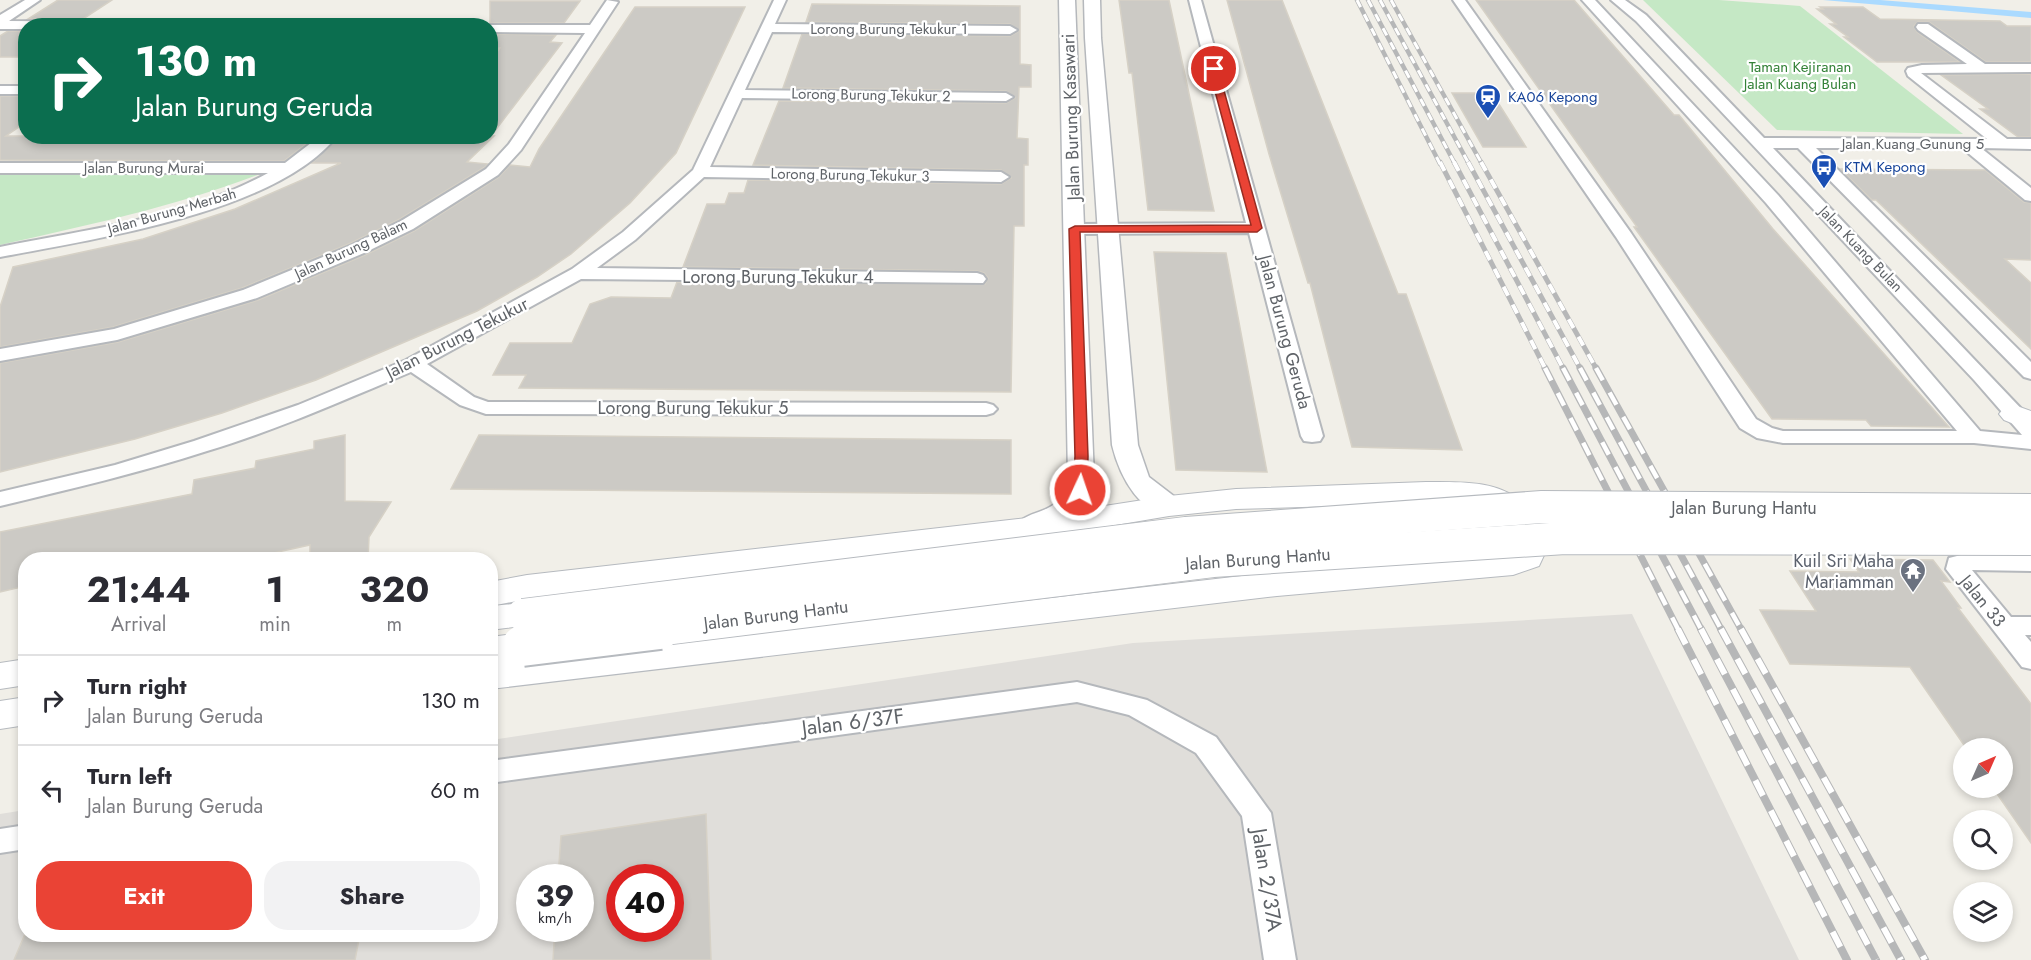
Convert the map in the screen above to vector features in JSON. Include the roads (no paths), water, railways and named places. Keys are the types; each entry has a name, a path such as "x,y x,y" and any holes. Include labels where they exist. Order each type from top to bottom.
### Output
{"main road":[{"path":"498,592 527,587 1026,529 1169,506 1236,499 1462,492 1488,496 1514,513 1529,551 1527,558 1513,564 1277,584 498,675"},
{"name":"Jalan Burung Hantu","path":"506,632 1186,533 1542,507 2031,510"},
{"name":"Jalan Burung Hantu","path":"506,632 1213,561 1565,538 2031,539"},
{"path":"0,676 18,673"},
{"path":"0,716 18,714"}],"street":[{"path":"0,23 34,0"},
{"name":"Jalan Burung Tekukur","path":"0,499 121,470 202,446 304,409 413,364 578,273 629,236 700,172 780,0"},
{"name":"Jalan Burung Kasawari","path":"1026,529 1068,509 1077,499 1080,490 1082,456 1067,0"},
{"name":"Jalan Burung Kasawari","path":"1092,0 1093,38 1125,445 1132,475 1139,484 1169,506"},
{"name":"Jalan Burung Geruda","path":"1195,0 1312,436"},
{"path":"1459,0 1625,237 1748,423 1765,433 1783,437 1974,437 1997,440 2027,435"},
{"path":"1588,0 1772,199 1974,437"},
{"name":"Jalan Kuang Bulan","path":"1617,0 1641,18 1973,367 2027,435"},
{"name":"Jalan Burung Balam","path":"0,356 117,334 250,294 358,249 407,225 500,164 515,147 612,2"},
{"path":"0,23 18,23"},
{"path":"1923,27 1982,68"},
{"path":"498,28 596,28"},
{"name":"Lorong Burung Tekukur 1","path":"768,28 1010,30"},
{"path":"2003,144 1915,76 1913,71 2031,68"},
{"path":"0,90 18,90"},
{"name":"Lorong Burung Tekukur 2","path":"737,94 1005,97"},
{"name":"Jalan Kuang Gunung 5","path":"1760,143 2031,144"},
{"path":"1802,143 2031,373"},
{"name":"Jalan Burung Merbah","path":"0,252 139,224 189,210 252,188 287,168 319,144"},
{"path":"1966,144 2031,196"},
{"name":"Jalan Burung Murai","path":"0,168 287,168"},
{"name":"Lorong Burung Tekukur 3","path":"700,172 1001,177"},
{"path":"1075,229 1257,228"},
{"name":"Lorong Burung Tekukur 4","path":"578,273 977,279"},
{"name":"Lorong Burung Tekukur 5","path":"413,364 466,401 486,408 986,409"},
{"name":"Jalan 33","path":"2031,563 1965,562 1958,564 1958,569 2031,660"},
{"path":"2004,626 2031,626"},
{"name":"Jalan 6/37F","path":"498,771 1077,692 1137,706 1206,745"},
{"name":"Jalan 2/37A","path":"1206,745 1256,813 1280,960"},
{"path":"0,841 18,838"}],"water":[{"path":"1823,0 1880,0 2031,12 2031,18"}],"railway":[{"path":"1357,0 1440,164"},
{"path":"1368,0 1455,164"},
{"path":"1380,0 1469,164"},
{"path":"1391,0 1482,164"},
{"path":"1440,162 1546,370"},
{"path":"1454,162 1564,370"},
{"path":"1468,162 1581,370"},
{"path":"1481,162 1597,370"},
{"path":"1545,368 1679,631"},
{"path":"1563,368 1702,631"},
{"path":"1580,368 1722,631"},
{"path":"1596,368 1742,631"},
{"path":"1678,629 1847,960"},
{"path":"1701,629 1876,960"},
{"path":"1721,629 1901,960"},
{"path":"1741,629 1925,960"}],"place":[{"name":"KA06 Kepong","path":"1488,120"},
{"name":"KTM Kepong","path":"1824,190"},
{"name":"Kuil Sri Maha Mariamman","path":"1913,594"}],"park label":[{"name":"Taman Kejiranan Jalan Kuang Bulan","path":"1800,76"}]}
